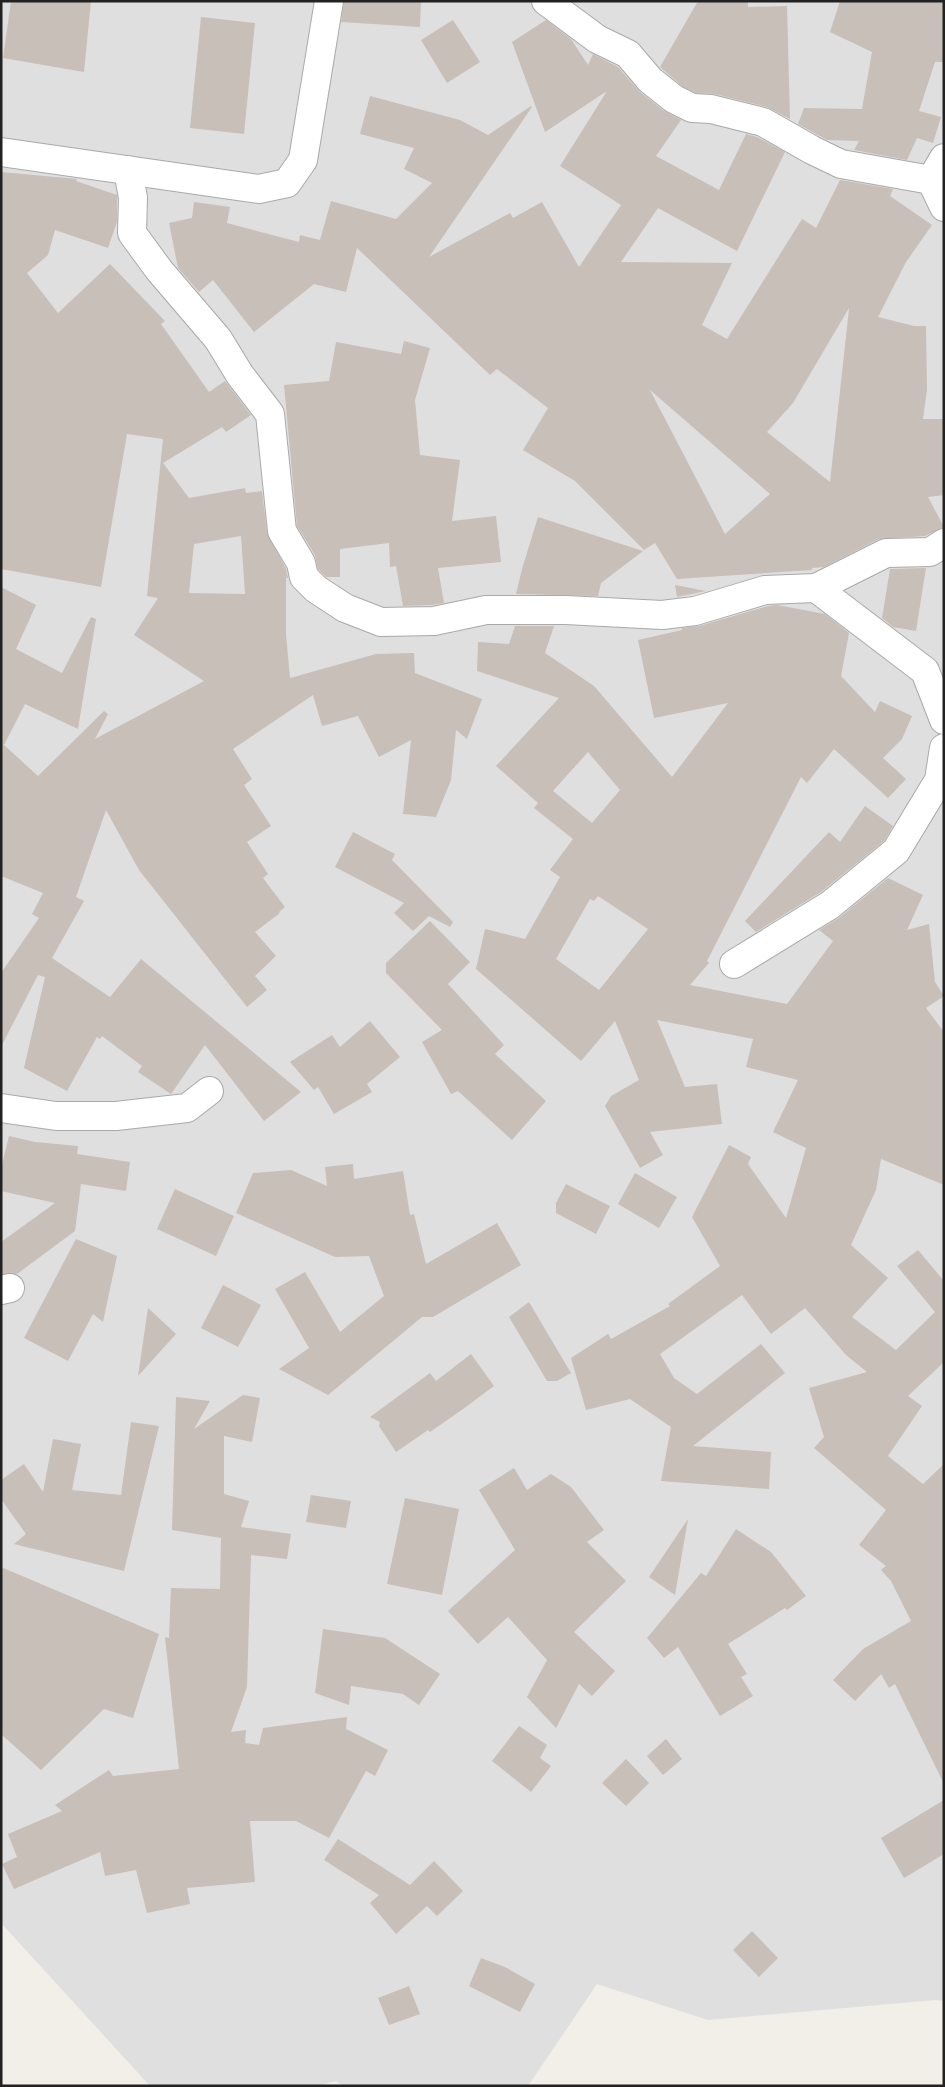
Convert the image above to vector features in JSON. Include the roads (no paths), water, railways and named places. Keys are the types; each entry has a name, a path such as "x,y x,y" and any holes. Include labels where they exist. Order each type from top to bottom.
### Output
{"street":[{"path":"1,152 259,189 287,183 303,160 329,1"},
{"path":"546,1 597,39 628,54 650,80 674,99 692,108 711,109 763,122 841,164 937,169 944,207"},
{"path":"128,170 133,198 132,233 159,270 218,338 240,375 270,414 282,532 301,563 304,577 316,589 345,608 381,622 434,621 486,610 566,610 662,615 695,611 765,590 816,588 886,553 930,552 944,544"},
{"path":"816,588 925,671 944,720"},
{"path":"734,964 830,905 896,851 939,780 944,748"},
{"path":"1,1108 56,1116 116,1116 187,1108 210,1091"}]}
